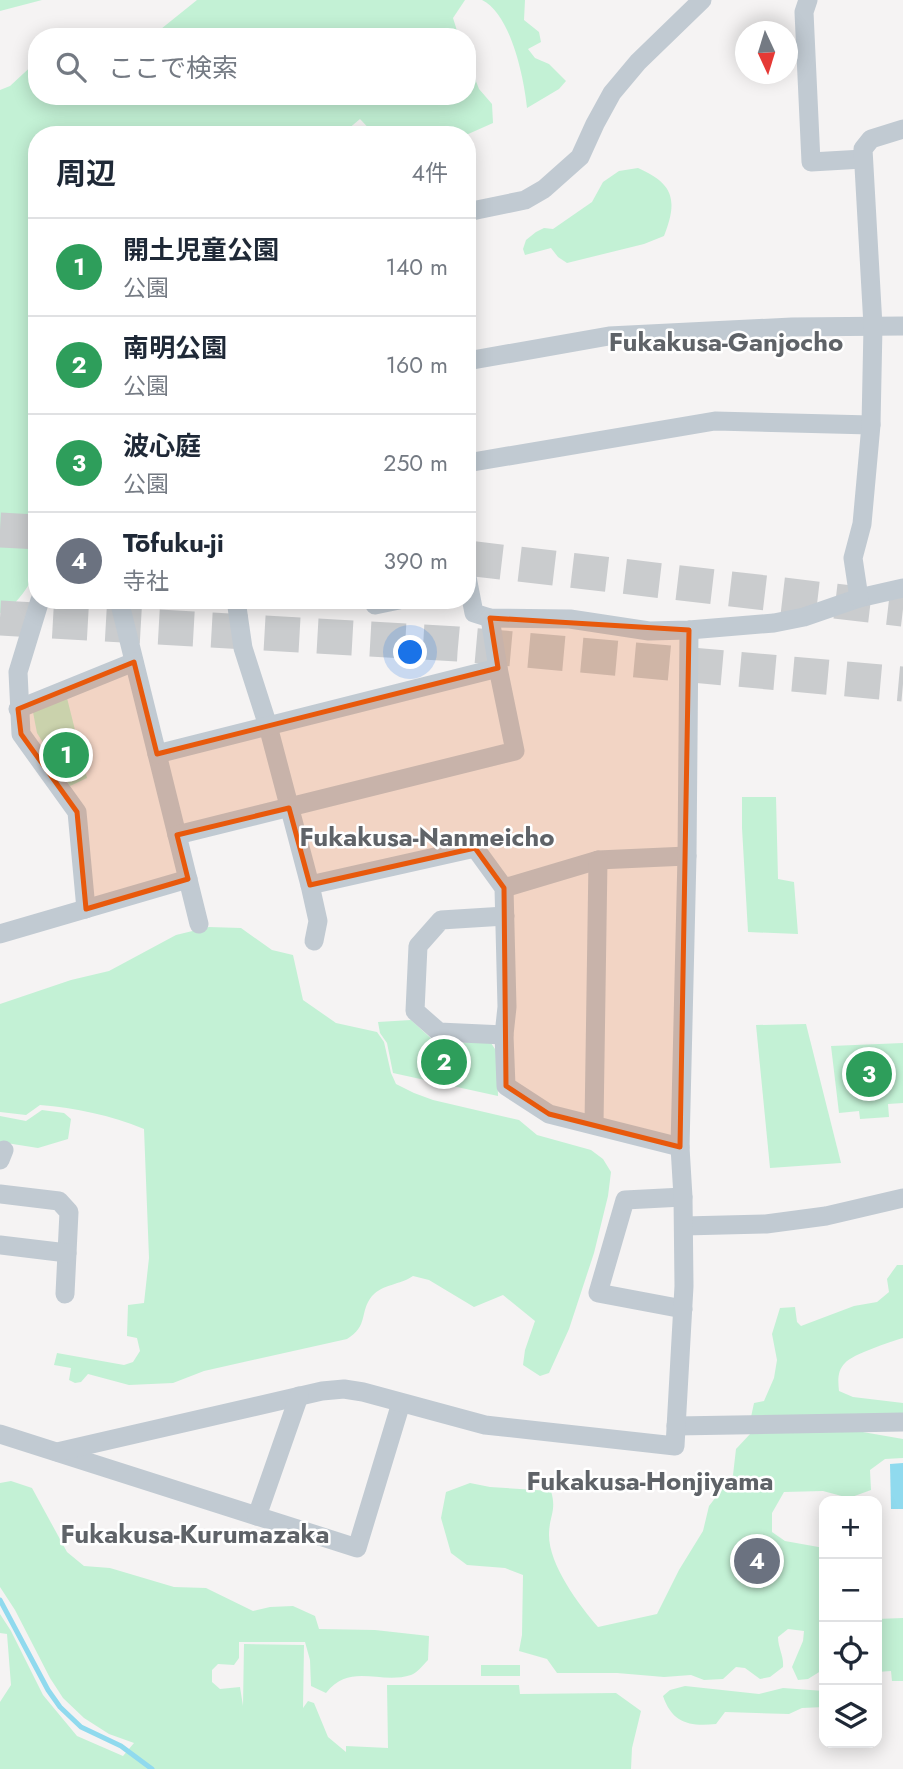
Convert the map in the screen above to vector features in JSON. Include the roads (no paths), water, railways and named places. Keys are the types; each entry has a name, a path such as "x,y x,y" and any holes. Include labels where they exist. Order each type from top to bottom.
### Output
{"street":[{"path":"476,210 525,200 544,189 580,157 594,124 612,93 638,62 702,0"},
{"path":"808,0 804,12 811,162 863,159"},
{"path":"859,598 853,558 862,524 871,425 873,326 863,149 871,139 903,129"},
{"path":"476,359 609,336 792,327 903,326"},
{"path":"476,461 715,421 871,425"},
{"path":"473,609 474,613 490,618 570,619 649,631 688,630 774,623 903,588"},
{"path":"37,609 18,672 21,734 77,812 86,909"},
{"path":"121,609 199,924"},
{"path":"237,609 243,648 268,726 310,885 318,921 314,941"},
{"path":"177,835 515,751 490,618"},
{"path":"57,1452 299,1396 344,1390 363,1392 485,1425 675,1446 683,1309 684,1226 680,1147 687,856 688,630"},
{"path":"18,709 134,662"},
{"path":"157,754 498,668"},
{"path":"310,885 475,848 504,888 507,1007 503,1035 506,1086 549,1114 680,1147"},
{"path":"504,888 598,860 687,856"},
{"path":"594,1124 598,860"},
{"path":"0,934 188,879"},
{"path":"503,1035 439,1031 415,1011 418,946 441,920 505,916"},
{"path":"0,1194 59,1201 69,1212 65,1294"},
{"path":"683,1197 625,1200 598,1293 683,1309"},
{"path":"684,1226 766,1224 826,1216 903,1198"},
{"path":"0,1245 67,1253"},
{"path":"257,1516 299,1396"},
{"path":"0,1434 357,1548 401,1403"},
{"path":"676,1426 903,1422"}],"water":[{"path":"903,1463 903,1509 891,1509 890,1464"}],"waterway":[{"path":"0,1600 48,1690 60,1707 81,1727 121,1746 152,1769"}],"tunnel":[{"path":"0,530 28,532"},
{"path":"476,559 903,609"},
{"path":"0,618 458,644 903,684"}],"place":[{"name":"開土児童公園","path":"66,755"},
{"name":"南明公園","path":"444,1062"},
{"name":"波心庭","path":"869,1074"},
{"name":"Tōfuku-ji","path":"757,1561"}],"district":[{"name":"Fukakusa-Ganjocho","path":"726,342"},
{"name":"Fukakusa-Nanmeicho","path":"427,837"},
{"name":"Fukakusa-Honjiyama","path":"650,1481"},
{"name":"Fukakusa-Kurumazaka","path":"195,1534"}]}
